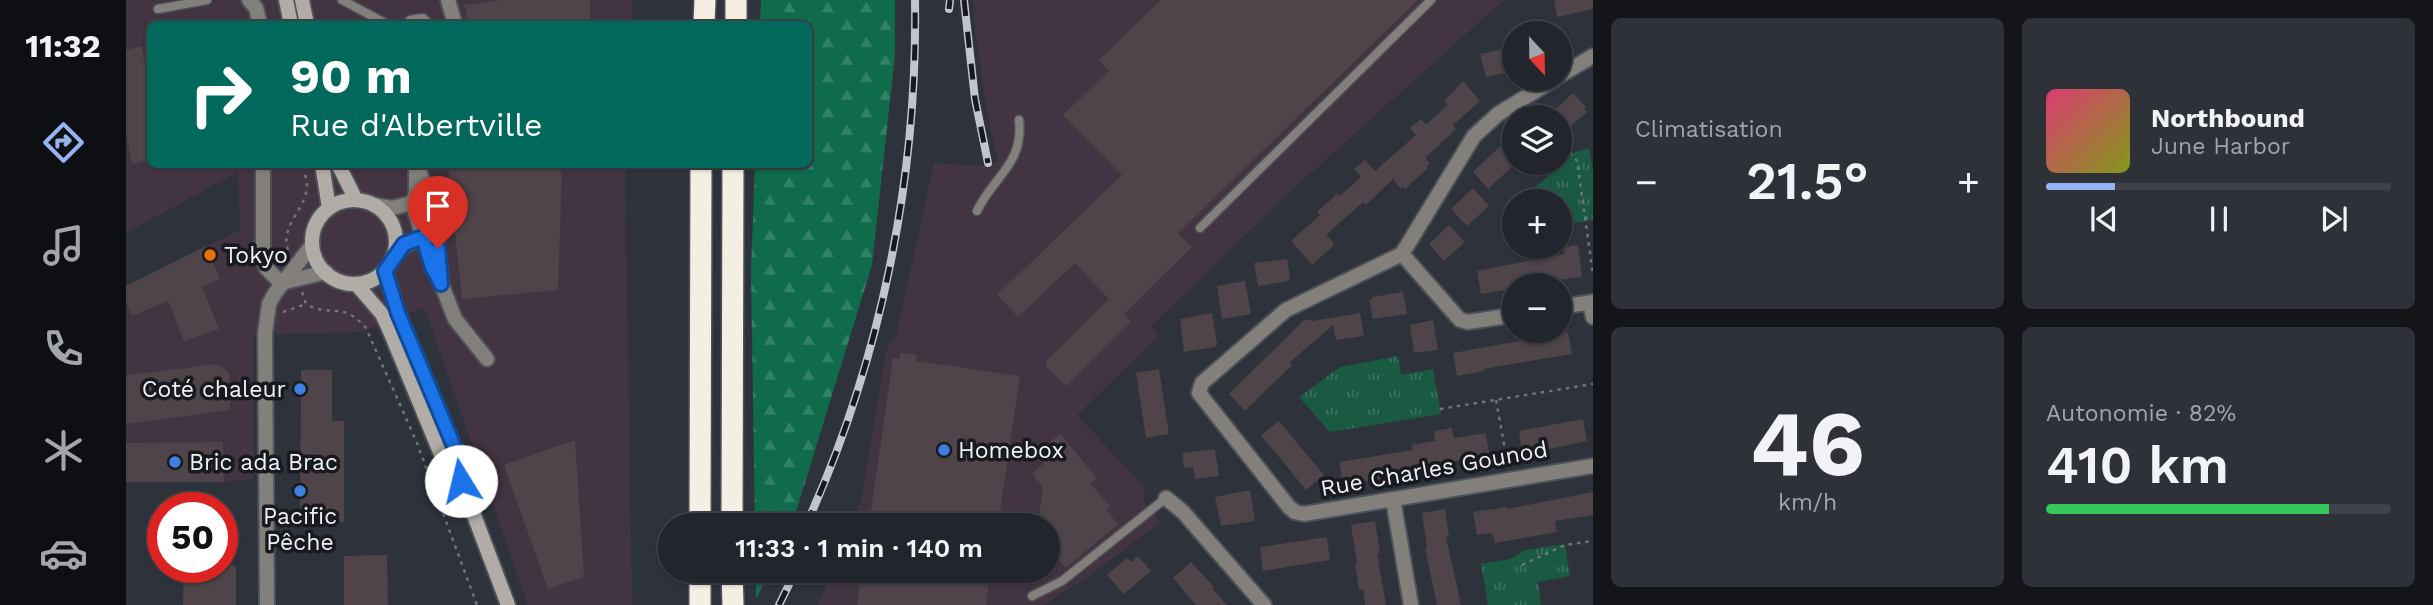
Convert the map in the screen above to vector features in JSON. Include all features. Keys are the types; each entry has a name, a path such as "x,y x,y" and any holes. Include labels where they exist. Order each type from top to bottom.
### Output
{"highway":[{"path":"704,21 705,0"},
{"path":"736,0 736,21"},
{"path":"700,513 701,168"},
{"path":"732,513 733,168"},
{"path":"700,583 700,605"},
{"path":"732,583 733,605"}],"main road":[{"path":"286,0 290,21"},
{"path":"302,0 306,21"},
{"path":"322,168 329,208"},
{"path":"340,168 356,200"},
{"path":"356,200 375,205 389,218 396,245 385,271 367,282 356,284 335,279 326,272 319,265 312,245 316,224 329,208 356,200"},
{"path":"385,271 398,313 464,470 461,481 508,605"},
{"path":"356,284 382,314 450,476 461,481"}],"street":[{"path":"249,0 256,8 259,21"},
{"path":"448,0 454,21"},
{"path":"1572,68 1593,56"},
{"path":"1502,317 1468,322 1460,320 1402,254 1474,136 1498,114 1535,91"},
{"path":"262,168 263,257 266,268 281,283"},
{"path":"416,168 416,192 412,203 432,267 455,319 487,359"},
{"path":"418,168 435,219 441,284"},
{"path":"375,205 392,208 412,203 435,219"},
{"path":"394,254 404,244 423,237 435,219"},
{"path":"267,605 267,318 269,304 281,283 296,273 312,245"},
{"name":"Rue Charles Gounod","path":"1402,254 1286,310 1202,383 1199,393 1295,512 1304,514 1593,466"},
{"path":"296,273 326,272"},
{"path":"1572,305 1592,302 1593,317"},
{"path":"1166,498 1183,512 1264,605"},
{"path":"1394,499 1411,605"}],"lane":[{"path":"158,9 207,0"},
{"path":"342,0 380,21"},
{"path":"1200,228 1431,0"},
{"path":"410,21 423,18 426,21"},
{"path":"977,211 983,199 1010,167 1021,133 1019,120"},
{"path":"1032,596 1062,581 1166,498"}],"path":[{"path":"1572,155 1577,161 1593,274"},
{"path":"303,168 307,190 286,234 286,244 306,304"},
{"path":"1584,218 1593,217"},
{"path":"267,318 306,304 317,309 346,312 366,328 417,443 477,605"},
{"path":"1440,409 1593,384"},
{"path":"1496,401 1509,479"},
{"path":"1522,565 1565,545 1593,541"}],"shaded area":[{"path":"126,0 633,0 631,21 147,21 147,168 625,168 632,605 528,605 424,307 362,332 253,335 254,479 224,482 126,482 126,286 240,230 238,172 126,233"},
{"path":"973,0 1504,0 1283,198 1152,326 1158,337 1077,415 1145,488 1143,501 1161,522 1089,576 1043,605 817,605 829,583 1060,583 1060,513 856,513 862,497 885,357 896,336 934,163 982,166 998,161 990,129"}],"green space":[{"path":"761,0 895,0 895,55 872,265 796,513 755,513 751,271 755,168 812,168 812,21 760,21"},
{"path":"1589,148 1593,168 1593,220 1572,223 1572,189 1533,189 1549,175 1572,175 1572,155"},
{"path":"1398,356 1401,375 1433,369 1441,414 1330,432 1299,397 1340,367"},
{"path":"1565,544 1570,576 1538,582 1541,605 1488,605 1481,564 1510,559 1525,550"},
{"path":"756,583 764,583 756,599"}],"building":[{"path":"503,0 590,0 590,21 468,21 464,5"},
{"path":"1161,0 1418,0 1178,233 1192,247 1124,314 1131,322 1066,386 1046,366 1046,361 1109,299 1075,263 1018,317 997,295 1122,175 1063,115 1109,71 1099,60"},
{"path":"1554,0 1593,0 1593,9 1557,17"},
{"path":"141,46 147,69 147,161 132,164 126,132 126,50"},
{"path":"1502,49 1502,73 1486,77 1480,54"},
{"path":"1463,81 1480,101 1453,125 1456,129 1425,158 1430,163 1428,168 1405,189 1401,189 1393,179 1366,205 1363,202 1326,235 1334,243 1333,246 1312,265 1291,241 1320,215 1317,212 1361,177 1354,169 1365,160 1375,171 1416,135 1410,128 1421,119 1426,125 1447,105 1444,101"},
{"path":"1573,93 1586,107 1584,109 1587,112 1572,125 1572,105 1560,105"},
{"path":"1502,144 1503,175 1488,189 1473,172"},
{"path":"448,168 562,168 558,290 462,299"},
{"path":"1473,188 1489,206 1467,226 1451,209"},
{"path":"1449,225 1465,242 1444,261 1429,244"},
{"path":"1578,245 1582,277 1572,278 1572,273 1502,273 1502,290 1481,294 1477,271 1538,259 1572,259 1572,246"},
{"path":"206,246 220,279 202,287 219,329 184,341 168,301 132,316 126,300 126,286"},
{"path":"1287,259 1290,278 1288,281 1258,286 1254,263"},
{"path":"1245,281 1251,314 1222,319 1217,286"},
{"path":"1403,292 1407,314 1373,319 1369,300 1373,300 1372,297"},
{"path":"1212,313 1217,344 1215,347 1184,352 1180,319"},
{"path":"1360,313 1364,336 1336,340 1333,325 1290,362 1292,365 1245,411 1229,394 1305,319 1312,321"},
{"path":"1433,320 1438,350 1414,353 1410,325"},
{"path":"1508,343 1570,343 1572,354 1457,376 1453,353"},
{"name":"Homebox","path":"900,353 917,355 916,361 1020,376 1000,513 871,513 893,358 899,359"},
{"path":"217,364 229,373 230,410 126,424 128,375"},
{"path":"1159,369 1169,434 1146,438 1136,373"},
{"path":"301,370 332,370 332,421 344,421 344,522 300,522"},
{"path":"1583,419 1587,441 1522,455 1519,431"},
{"path":"1279,421 1324,475 1306,490 1261,435"},
{"path":"1452,428 1454,438 1486,433 1489,455 1408,469 1409,474 1343,485 1339,462 1413,450 1412,445 1435,441 1434,431"},
{"path":"1060,434 1097,478 1090,483 1110,507 1106,510 1118,524 1066,568 1060,561 1060,513 1040,513 1043,487 1032,474 1044,463 1036,453"},
{"path":"575,440 584,577 548,589 504,465"},
{"name":"Bric ada Brac","path":"223,442 224,482 126,482 126,443"},
{"path":"1215,449 1219,476 1195,479 1193,467 1184,468 1182,453"},
{"path":"1250,490 1255,521 1221,526 1215,497"},
{"path":"1593,492 1593,515 1555,521 1557,532 1495,543 1492,533 1477,535 1473,512 1507,509"},
{"path":"1445,509 1449,536 1446,537 1461,605 1437,605 1425,548 1422,513"},
{"path":"1375,521 1380,553 1377,553 1386,605 1365,605 1363,589 1359,590 1355,563 1351,525"},
{"path":"1327,537 1330,560 1263,571 1260,547"},
{"path":"387,555 388,605 344,605 344,556"},
{"path":"1138,556 1151,571 1124,594 1107,575 1127,558 1131,562"},
{"path":"1191,562 1227,605 1196,605 1173,578"},
{"path":"184,583 236,583 236,605 183,605"},
{"path":"860,583 989,583 986,605 857,605"}],"railway":[{"path":"811,513 855,400 874,335 889,268 910,134 915,0"},
{"path":"949,9 950,0"},
{"path":"964,0 975,99 988,163"},
{"path":"779,605 790,583"}],"place":[{"name":"Tokyo","path":"210,255"},
{"name":"Coté chaleur","path":"300,389"},
{"name":"Homebox","path":"944,450"},
{"name":"Bric ada Brac","path":"175,462"},
{"name":"Pacific Pêche","path":"300,491"}],"route":[{"path":"438,248 441,284 432,267 423,237 404,244 394,254 385,271 391,296 464,470 461,481"}]}
